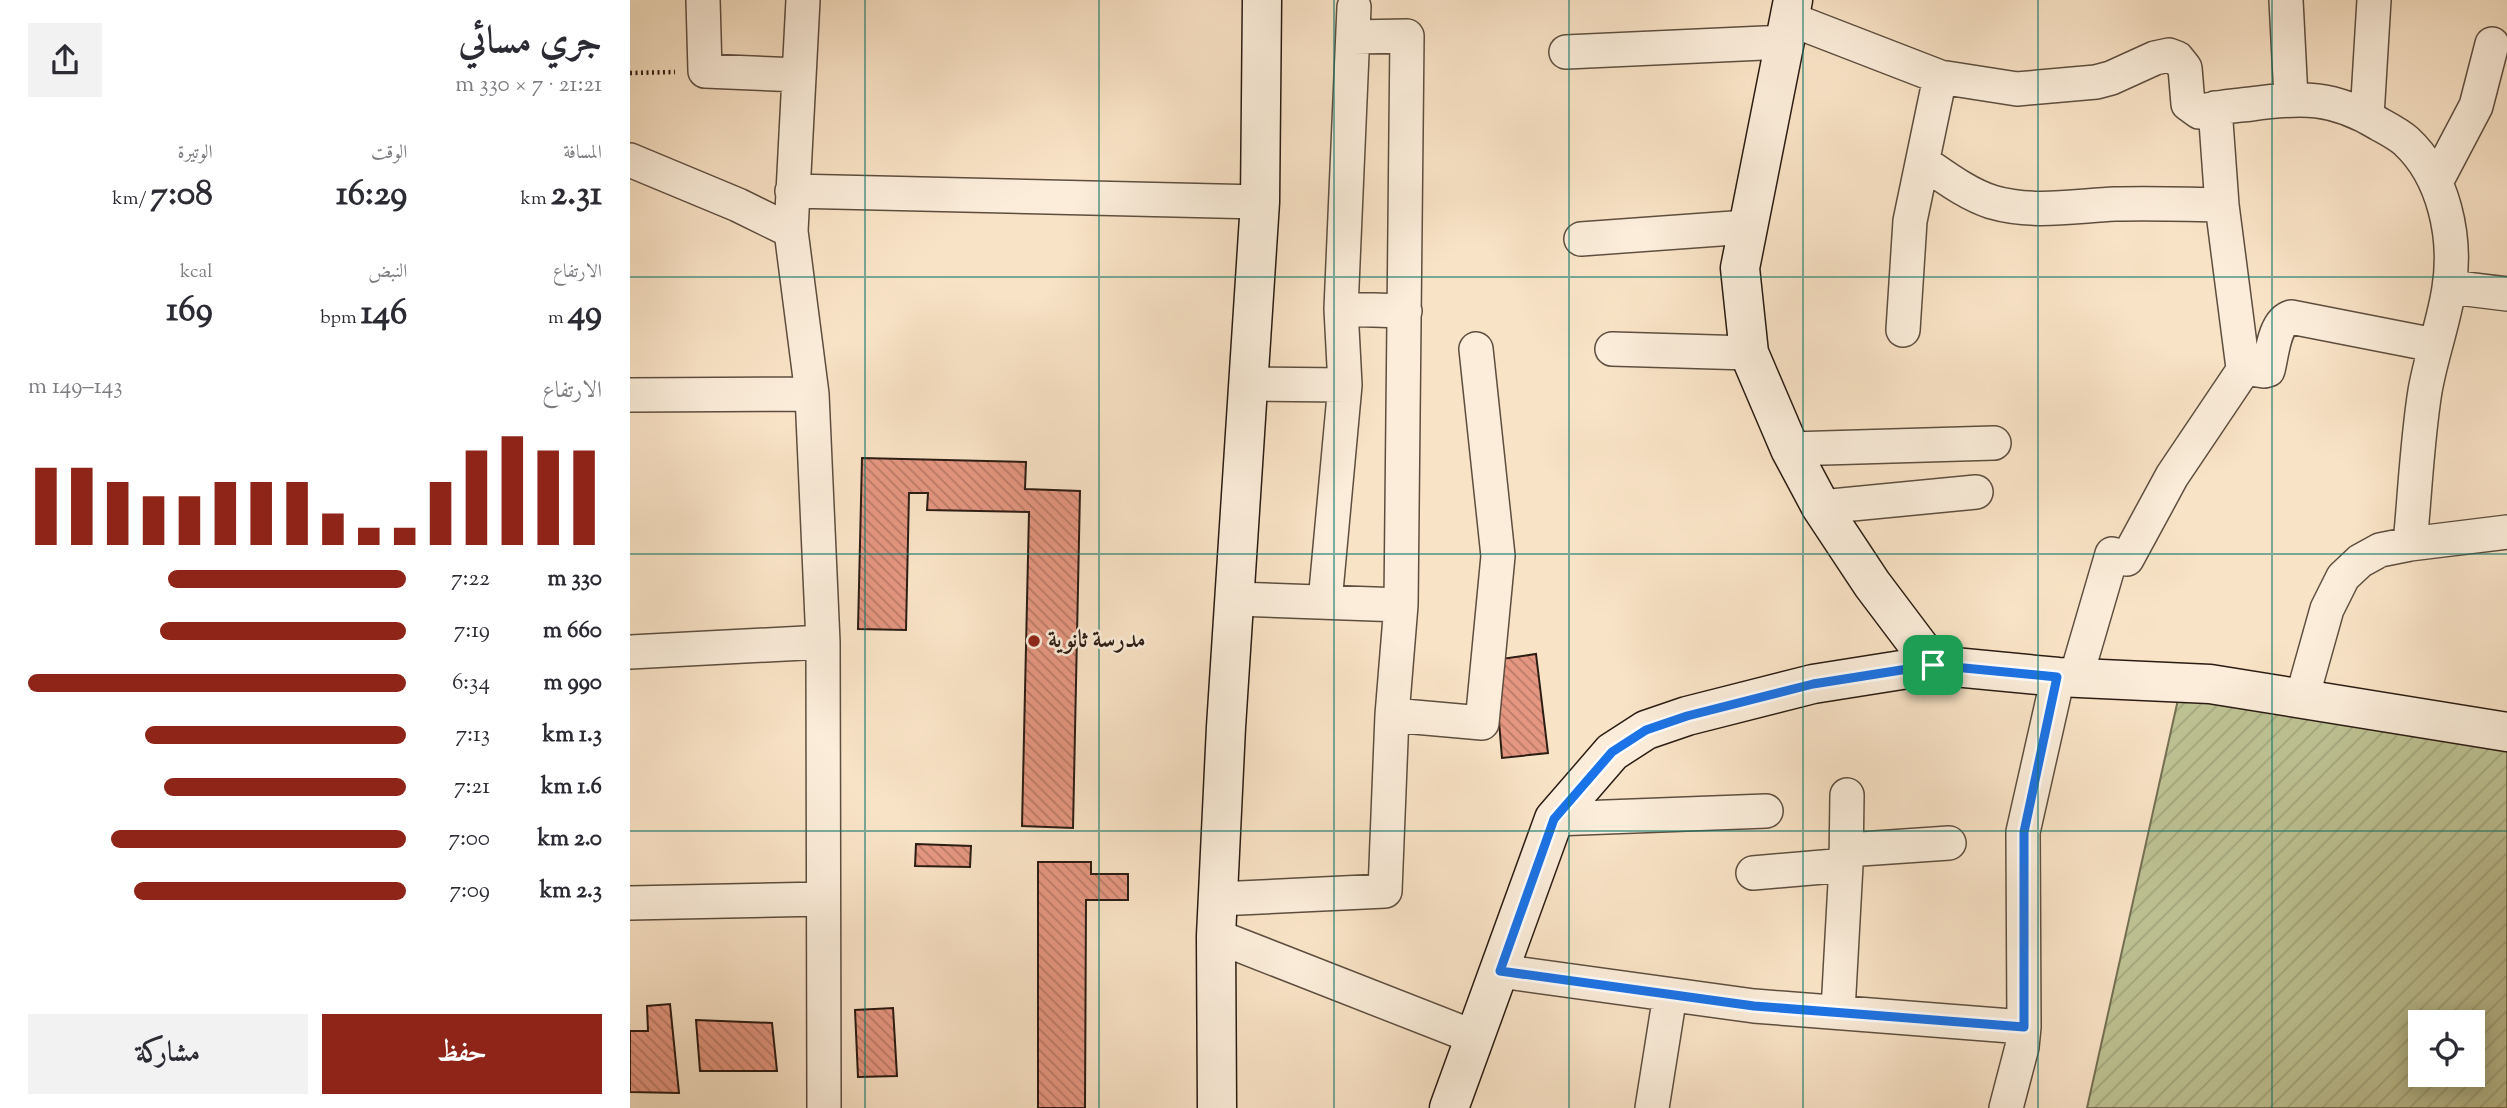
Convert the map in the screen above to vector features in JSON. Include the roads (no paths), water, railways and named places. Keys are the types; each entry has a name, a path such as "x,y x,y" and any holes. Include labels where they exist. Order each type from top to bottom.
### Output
{"street":[{"path":"703,0 705,71 799,75"},
{"path":"803,0 791,231 812,394 823,642 824,1108"},
{"path":"1217,1108 1216,936 1261,202 1262,0"},
{"path":"2286,0 2291,98"},
{"path":"2367,116 2374,0"},
{"path":"1789,20 1740,268 1749,354 1790,449 1821,507 1872,584 1933,665"},
{"path":"1566,51 1789,20 1940,77 2017,89 2081,84 2111,78 2155,58 2169,55 2177,58 2185,68 2188,104 2199,112 2291,98 2323,100 2367,116 2404,139 2424,161 2436,182 2444,205 2451,248 2449,287 2425,391 2410,544"},
{"path":"1218,899 1385,891 1392,715 1401,605 1407,36 1353,22 1341,310 1345,385 1325,602"},
{"path":"2436,182 2476,106 2491,44"},
{"path":"1903,330 1910,221 1940,77"},
{"path":"2215,108 2222,205 2241,364 2244,369"},
{"path":"630,160 738,205 791,231"},
{"path":"1923,162 1968,192 2014,207 2222,205"},
{"path":"792,191 1261,202"},
{"path":"1581,239 1747,227"},
{"path":"2449,287 2504,287"},
{"path":"1341,310 1405,311"},
{"path":"2244,369 2264,372 2268,370 2280,324 2291,317 2434,345"},
{"path":"1392,715 1482,723 1498,556 1476,349"},
{"path":"1612,349 1749,354"},
{"path":"2007,1108 2022,1047 2024,1027 2024,832 2067,677 2112,554 2127,559 2172,477 2244,369"},
{"path":"1248,384 1345,385"},
{"path":"630,395 812,394"},
{"path":"1790,449 1994,443"},
{"path":"1821,507 1976,492"},
{"path":"2302,698 2327,609 2343,577 2360,561 2380,550 2410,544 2507,532"},
{"path":"1235,599 1401,605"},
{"path":"630,652 823,642"},
{"path":"1450,1108 1554,819 1612,752 1646,730 1687,716 1813,684 1933,665 2067,677 2210,684 2507,732"},
{"path":"1838,1011 1847,795"},
{"path":"1554,819 1766,811"},
{"path":"1753,873 1949,843"},
{"path":"630,902 822,900"},
{"path":"1216,936 1474,1037"},
{"path":"1500,971 1754,1006 2024,1027"},
{"path":"1652,1108 1670,995"}],"place":[{"name":"مدرسة ثانوية","path":"1034,641"}]}
